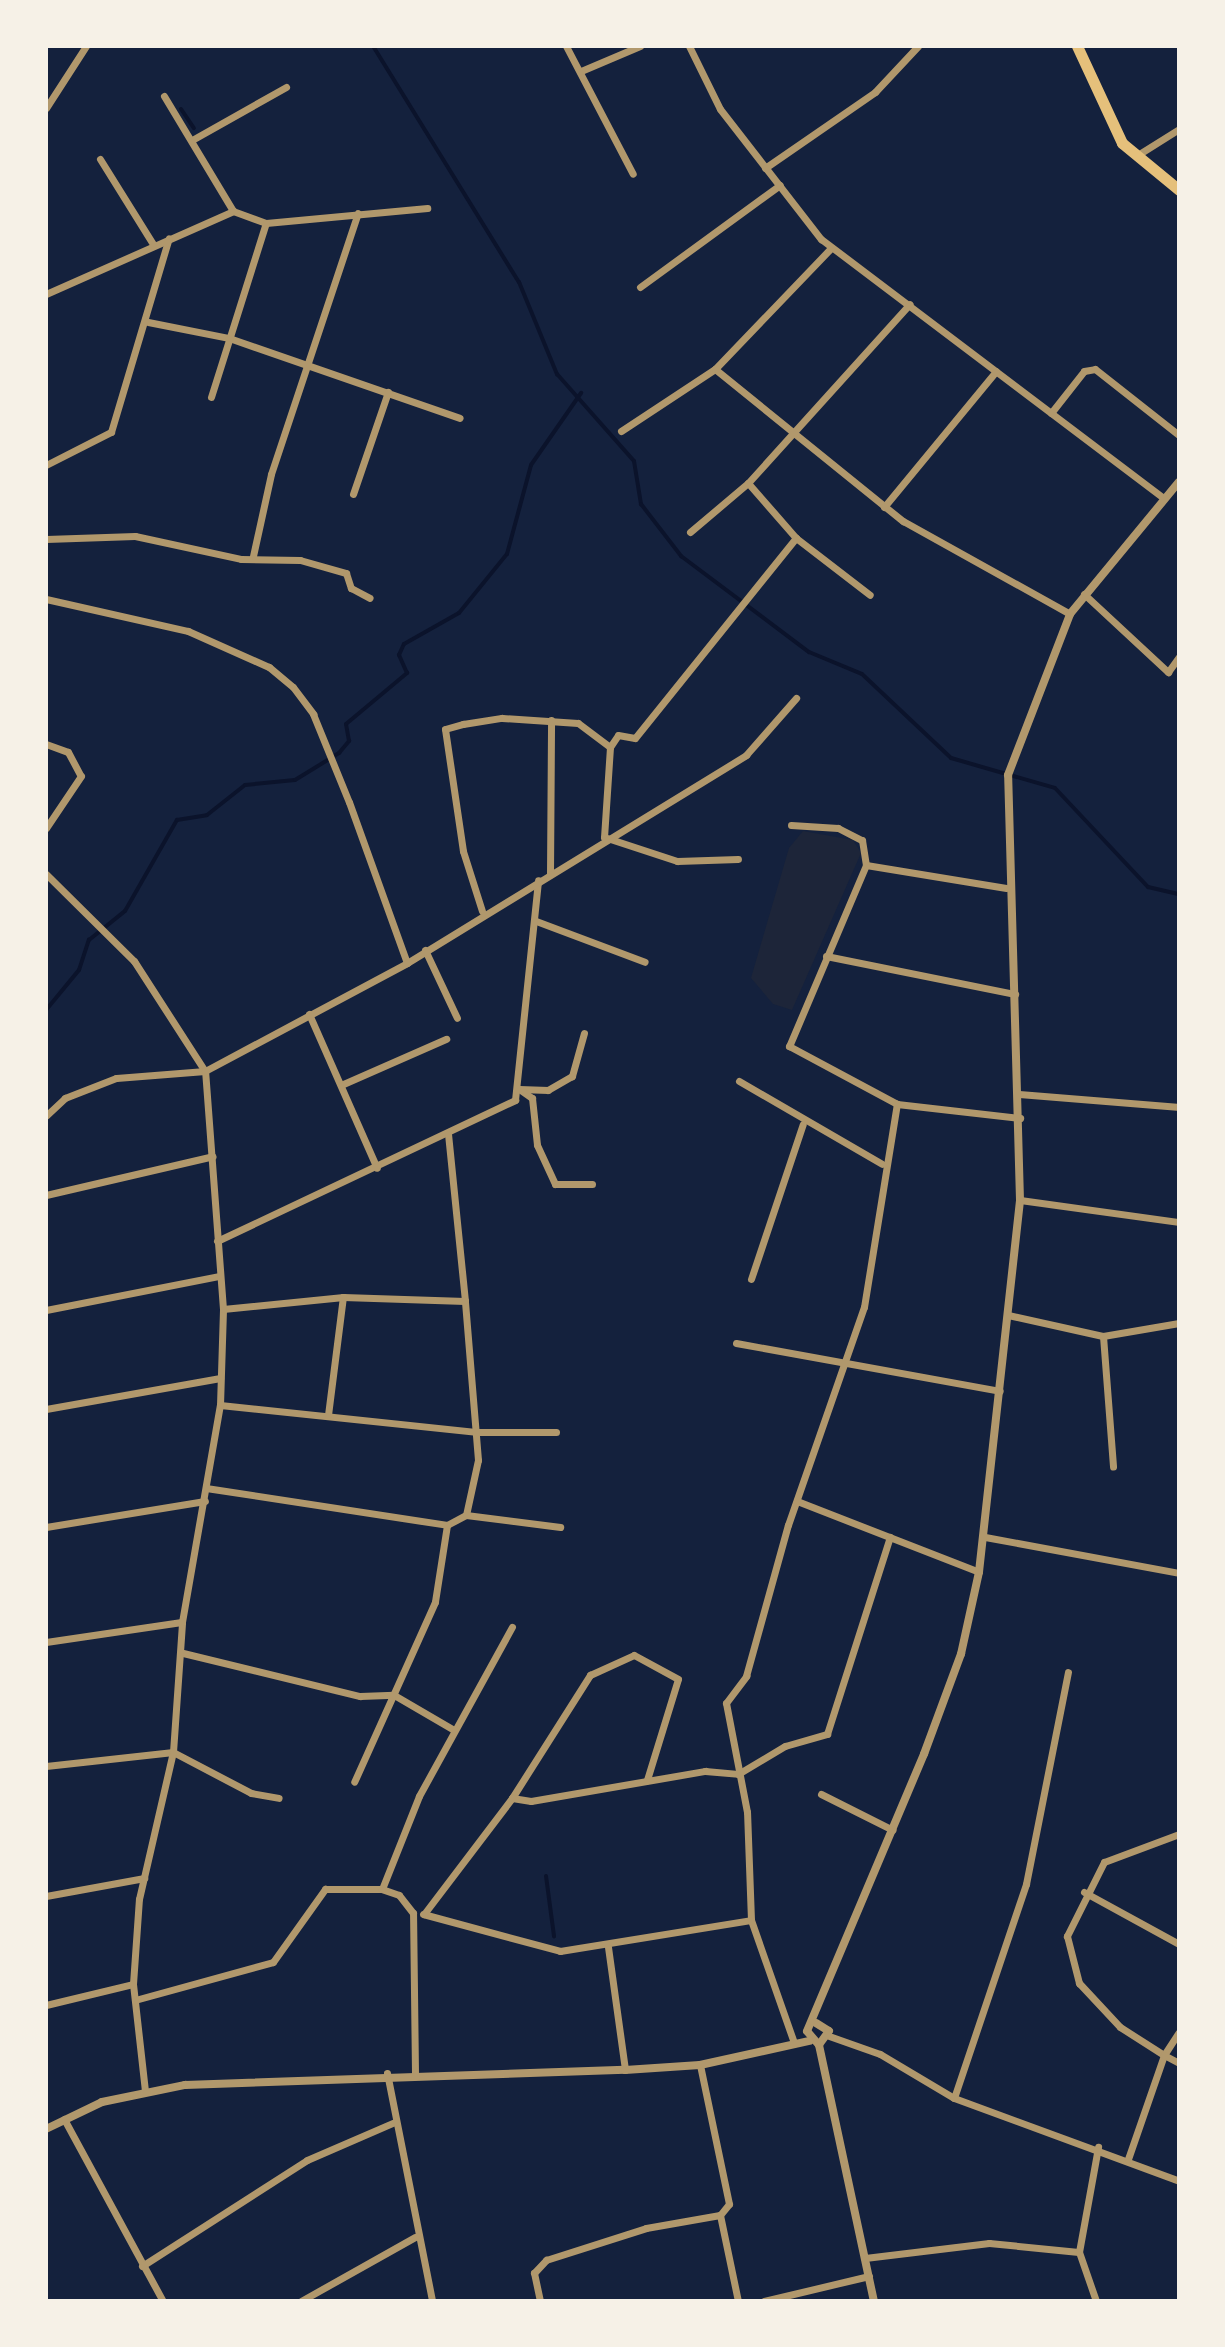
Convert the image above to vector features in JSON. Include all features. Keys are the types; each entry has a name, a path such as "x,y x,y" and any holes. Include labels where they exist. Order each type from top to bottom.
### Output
{"highway":[{"path":"1077,46 1107,120 1136,156 1179,190"}],"street":[{"path":"46,108 86,46"},
{"path":"566,46 633,174"},
{"path":"581,71 640,46"},
{"path":"689,46 720,109 831,248 910,304 1163,498"},
{"path":"765,168 875,92 918,46"},
{"path":"192,140 286,87"},
{"path":"164,96 233,211 266,223 427,208"},
{"path":"1136,156 1179,129"},
{"path":"100,159 153,244"},
{"path":"640,287 780,185"},
{"path":"46,294 233,211"},
{"path":"253,556 271,474 309,368 358,213"},
{"path":"211,397 266,223"},
{"path":"46,465 111,432 148,322 169,238"},
{"path":"621,431 715,369 831,248"},
{"path":"690,532 748,483 795,435 910,304"},
{"path":"148,322 229,338 460,418"},
{"path":"715,369 884,507 1070,614"},
{"path":"1051,413 1084,371 1095,369 1179,435"},
{"path":"884,507 996,371"},
{"path":"353,494 388,392"},
{"path":"809,2041 961,1654 985,1537 1020,1200 1015,994 1006,888 1008,775 1070,614 1179,482"},
{"path":"748,483 796,538 870,595"},
{"path":"46,539 135,536 253,556 346,573 351,588 370,598"},
{"path":"738,859 677,861 615,836 604,837 610,747 618,735 635,738 796,538"},
{"path":"1084,594 1168,672 1179,657"},
{"path":"46,599 188,631 269,667 293,687 313,714 349,802 407,963"},
{"path":"46,1116 65,1098 116,1078 205,1071 407,963 482,911 615,836 752,750 796,698"},
{"path":"482,911 463,851 445,729 502,718 551,720 578,723 610,747"},
{"path":"550,874 551,720"},
{"path":"46,744 68,752 81,776 46,828"},
{"path":"791,825 838,828 862,840 866,865 789,1046 897,1104 1020,1118"},
{"path":"866,865 1006,888"},
{"path":"46,874 134,961 205,1071 213,1156 223,1309 220,1405 182,1622 183,1653 173,1752 144,1878 133,1984 145,2091"},
{"path":"217,1241 507,1108 519,1089 538,880"},
{"path":"536,921 645,962"},
{"path":"425,950 457,1018"},
{"path":"826,956 1015,994"},
{"path":"309,1014 377,1168"},
{"path":"519,1089 548,1090 572,1076 584,1033"},
{"path":"341,1085 446,1039"},
{"path":"739,1081 803,1124 815,1124 882,1164"},
{"path":"519,1089 532,1098 537,1145 555,1184 592,1184"},
{"path":"1019,1094 1179,1107"},
{"path":"794,2043 751,1920 747,1812 726,1703 746,1676 797,1501 842,1362 864,1307 882,1164 897,1104"},
{"path":"751,1279 803,1124"},
{"path":"448,1135 476,1432 466,1515"},
{"path":"46,1195 213,1156"},
{"path":"1020,1200 1179,1222"},
{"path":"46,1310 220,1276"},
{"path":"223,1309 343,1297 465,1301"},
{"path":"328,1415 343,1297"},
{"path":"1008,1315 1103,1336 1179,1323"},
{"path":"1103,1336 1113,1467"},
{"path":"736,1343 1000,1391"},
{"path":"46,1409 220,1378"},
{"path":"220,1405 476,1432 556,1432"},
{"path":"206,1488 447,1525 466,1515 560,1527"},
{"path":"46,1527 205,1501"},
{"path":"797,1501 979,1572"},
{"path":"354,1782 435,1602 447,1525"},
{"path":"512,1798 531,1801 647,1780 738,1774 830,1730 890,1537"},
{"path":"985,1537 1179,1573"},
{"path":"46,1642 182,1622"},
{"path":"382,1889 396,1844 454,1730 512,1627"},
{"path":"183,1653 360,1696 394,1695 454,1730"},
{"path":"424,1914 512,1798 590,1675 634,1655 678,1679 647,1780"},
{"path":"954,2098 1026,1884 1068,1672"},
{"path":"46,1766 173,1752 251,1793 279,1798"},
{"path":"821,1794 893,1830"},
{"path":"1179,1834 1114,1855 1084,1892 1067,1936 1079,1983 1120,2027 1179,2063"},
{"path":"46,1896 144,1878"},
{"path":"135,2000 273,1962 325,1889 382,1889 399,1895 413,1913 415,2073"},
{"path":"1084,1892 1179,1944"},
{"path":"413,1913 546,1949 608,1947 751,1920"},
{"path":"608,1947 625,2070"},
{"path":"46,2005 133,1984"},
{"path":"816,2023 829,2036 880,2054 954,2098 1098,2147 1179,2181"},
{"path":"1128,2159 1164,2055 1179,2032"},
{"path":"819,2045 829,2036"},
{"path":"46,2129 64,2119 145,2091 387,2073 625,2070 700,2065 794,2043 809,2041 819,2045"},
{"path":"819,2045 874,2301"},
{"path":"540,2301 534,2273 546,2260 646,2228 720,2215 729,2204 700,2065"},
{"path":"387,2073 415,2237 432,2301"},
{"path":"64,2119 163,2301"},
{"path":"142,2266 307,2160 395,2122"},
{"path":"1096,2301 1079,2252 1098,2147"},
{"path":"720,2215 738,2301"},
{"path":"301,2301 415,2237"},
{"path":"865,2258 979,2243 1079,2252"},
{"path":"764,2301 869,2276"}],"shaded area":[{"path":"803,831 853,840 861,853 792,1010 773,1004 751,978 789,848"}],"waterway":[{"path":"373,46 519,282 557,374 634,461 641,504 681,556 809,652 862,674 951,758 1055,788 1148,887 1179,894"},
{"path":"181,109 194,128"},
{"path":"46,1010 79,970 89,940 125,911 177,820 207,815 245,785 295,780 339,753 349,741 346,724 407,673 399,655 404,644 459,613 507,554 531,465 581,393"},
{"path":"546,1876 554,1936"}]}
